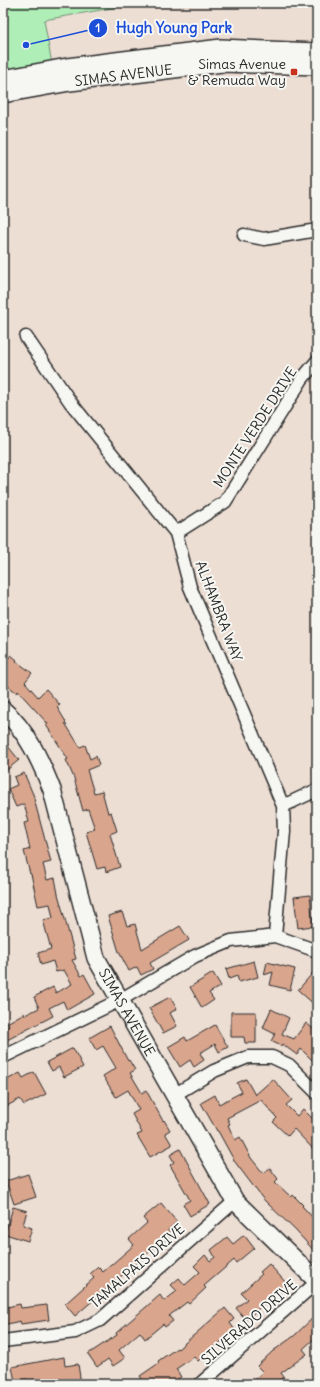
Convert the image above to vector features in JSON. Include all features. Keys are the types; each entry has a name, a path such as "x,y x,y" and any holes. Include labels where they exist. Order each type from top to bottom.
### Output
{"street":[{"name":"SIMAS AVENUE","path":"3,94 69,74 221,48 317,52"},
{"name":"SIMAS AVENUE","path":"3,79 222,63 317,66"},
{"path":"244,235 264,239 317,230"},
{"name":"ALHAMBRA WAY","path":"26,337 71,402 176,533 190,587 283,806 284,831 275,936"},
{"name":"MONTE VERDE DRIVE","path":"176,533 225,502 302,379 317,361"},
{"name":"SIMAS AVENUE","path":"3,710 11,717 32,746 52,790 96,958 235,1201 317,1281"},
{"path":"283,806 317,790"},
{"path":"3,1057 120,1000 195,956 231,941 275,936 317,951"},
{"path":"174,1095 214,1071 248,1057 272,1057 289,1065 317,1093"},
{"name":"TAMALPAIS DRIVE","path":"3,1342 75,1332 100,1320 235,1201"},
{"name":"SILVERADO DRIVE","path":"200,1384 317,1281"}],"green space":[{"path":"3,3 129,3 129,5 44,20 53,70 3,79"}],"building":[{"path":"11,655 17,660 16,661 32,673 25,682 38,697 46,689 60,705 57,707 80,747 85,745 90,759 96,756 99,765 87,770 94,793 102,791 108,813 111,812 117,831 110,834 120,867 106,872 105,867 97,869 86,832 95,829 88,809 83,811 74,778 66,760 68,759 46,725 48,724 18,691 17,693 3,682 3,665"},
{"path":"3,740 19,760 3,773"},
{"path":"24,773 35,799 51,862 43,864 47,880 55,878 76,959 72,960 81,976 84,974 95,994 67,1010 63,1001 49,1008 53,1016 7,1040 3,1030 9,1026 7,1023 24,1013 25,1015 39,1008 34,997 53,987 56,993 72,984 64,970 56,972 53,961 41,965 38,953 51,949 43,920 53,918 50,904 38,906 24,851 30,849 24,823 29,822 24,804 16,807 8,789 17,785 14,777"},
{"path":"310,895 313,926 298,928 294,897"},
{"path":"122,912 127,926 135,924 142,949 180,926 189,940 150,963 153,969 141,975 137,967 129,971 119,952 108,916"},
{"path":"254,961 258,977 239,982 237,976 229,979 226,969"},
{"path":"267,962 295,969 290,990 270,985 273,972 264,975"},
{"path":"317,968 317,1007 298,990"},
{"path":"213,973 221,986 209,993 214,1000 202,1008 190,987"},
{"path":"170,997 177,1009 170,1013 177,1026 163,1033 149,1008"},
{"path":"271,1009 289,1018 282,1034 294,1039 306,1023 317,1032 317,1065 301,1049 297,1055 282,1044 281,1046 271,1041 275,1034 263,1028"},
{"path":"231,1012 256,1012 256,1043 245,1043 244,1037 231,1037"},
{"path":"215,1025 228,1047 219,1052 215,1044 200,1053 204,1060 194,1067 190,1060 180,1067 168,1047 185,1037 187,1041"},
{"path":"110,1026 128,1061 129,1060 135,1070 130,1073 142,1093 146,1090 163,1121 164,1120 170,1130 165,1133 172,1145 150,1157 137,1135 142,1133 132,1114 139,1110 128,1090 116,1097 103,1076 116,1068 103,1046 96,1050 89,1038"},
{"path":"73,1048 83,1067 64,1077 59,1067 52,1071 47,1062"},
{"path":"34,1072 46,1094 24,1105 20,1099 3,1108 3,1082 20,1073 23,1078"},
{"path":"246,1079 255,1095 273,1079 292,1100 286,1105 297,1116 303,1109 317,1123 317,1153 294,1129 288,1136 273,1122 277,1118 261,1100 227,1118 230,1124 228,1125 235,1140 240,1137 251,1158 263,1173 270,1168 278,1179 275,1182 291,1197 293,1195 317,1222 317,1254 263,1199 235,1162 201,1103 215,1095 219,1104 242,1092 237,1083"},
{"path":"180,1149 210,1204 190,1216 183,1204 190,1200 170,1165 174,1162 170,1155"},
{"path":"28,1174 36,1197 14,1204 6,1181"},
{"path":"161,1203 177,1222 168,1230 172,1235 163,1242 162,1241 75,1316 65,1304 94,1278 90,1274 98,1267 103,1272 134,1245 129,1239 147,1223 143,1218"},
{"path":"13,1207 27,1211 23,1225 32,1228 28,1241 5,1234"},
{"path":"244,1235 254,1248 236,1263 234,1260 204,1286 206,1288 189,1304 187,1302 169,1316 173,1321 165,1327 163,1324 145,1339 140,1332 119,1350 125,1358 113,1366 108,1359 97,1367 88,1354 117,1335 116,1333 160,1295 164,1301 177,1291 171,1285 179,1278 185,1285 200,1272 194,1266 205,1255 210,1261 215,1257 211,1250 227,1237 233,1244"},
{"path":"269,1264 288,1285 277,1295 275,1294 246,1320 236,1308 247,1299 241,1293 262,1274 260,1272"},
{"path":"20,1304 21,1308 47,1305 49,1320 21,1324 20,1321 3,1325 3,1308"},
{"path":"225,1308 234,1319 230,1323 235,1330 198,1361 194,1357 176,1369 181,1377 170,1384 145,1384 140,1376 159,1363 158,1361 177,1348 178,1349"},
{"path":"317,1314 317,1336 303,1349 307,1354 281,1373 284,1377 280,1380 283,1384 249,1384 263,1372 257,1366 273,1351 294,1336"},
{"path":"64,1357 65,1366 78,1364 81,1384 28,1384 27,1379 15,1381 12,1367"}],"place":[{"name":"Hugh Young Park","path":"26,45"},
{"name":"Simas Avenue & Remuda Way","path":"294,72"}]}
